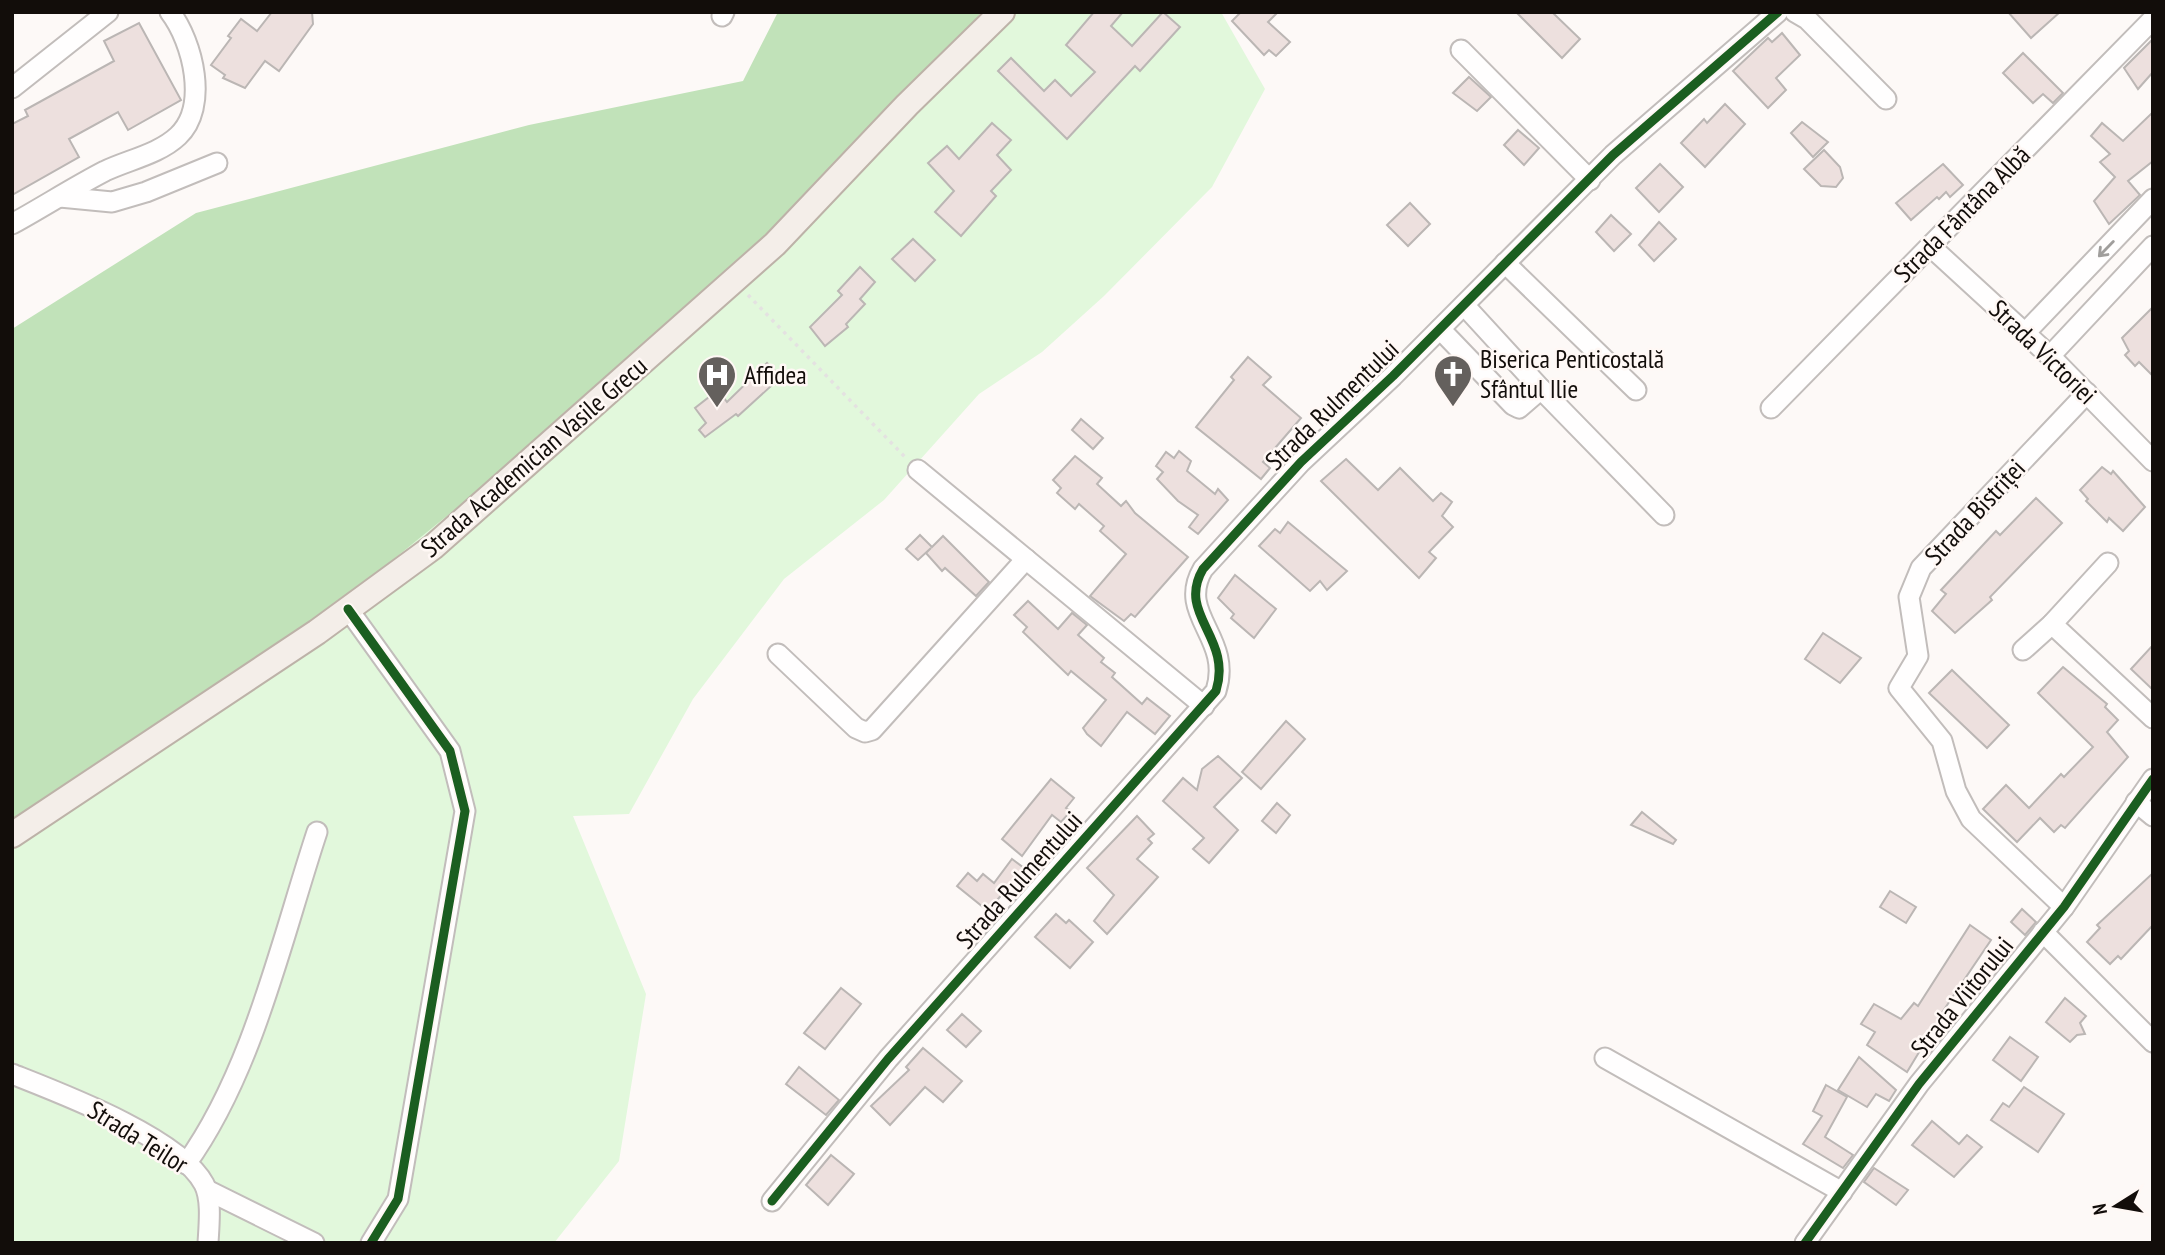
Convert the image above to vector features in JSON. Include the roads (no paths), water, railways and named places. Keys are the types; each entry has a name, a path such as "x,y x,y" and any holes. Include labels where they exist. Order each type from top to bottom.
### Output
{"main road":[{"name":"Strada Academician Vasile Grecu","path":"12,835 348,609 433,547 734,281 1002,12"}],"street":[{"path":"12,88 33,75 108,12"},
{"path":"12,224 178,136 194,111 195,80 183,38 170,12"},
{"name":"Strada Rulmentului","path":"772,1201 888,1059 1216,691 1218,652 1202,621 1195,598 1195,587 1203,569 1301,462 1440,329 1613,155 1778,12"},
{"path":"1795,12 1807,19 1886,99"},
{"name":"Strada Fântâna Albă","path":"1771,408 2153,19"},
{"path":"1461,50 1590,180"},
{"path":"60,197 112,202 146,192 218,163"},
{"path":"2025,333 2153,199"},
{"name":"Strada Victoriei","path":"1930,246 2050,356 2152,458"},
{"path":"2050,356 2153,246"},
{"path":"1505,263 1636,390"},
{"path":"1464,305 1541,389 1664,514"},
{"path":"1440,329 1513,405 1520,408 1541,389"},
{"name":"Strada Bistriței","path":"2064,907 1972,819 1956,791 1942,741 1899,688 1917,656 1909,597 1921,568 2087,393"},
{"path":"918,470 1204,706"},
{"path":"778,654 856,728 865,732 872,730 1026,559"},
{"path":"2023,650 2052,624 2108,564"},
{"path":"348,609 450,751 465,811 398,1199 371,1243"},
{"path":"2052,624 2153,718"},
{"name":"Strada Viitorului","path":"1805,1243 1919,1084 2064,907 2153,779"},
{"path":"2136,802 2153,816"},
{"path":"186,1164 202,1142 247,1046 317,832"},
{"path":"2043,932 2153,1042"},
{"path":"1605,1058 1842,1192"},
{"name":"Strada Teilor","path":"12,1074 94,1106 186,1164 198,1175 207,1190 208,1243"},
{"path":"207,1190 314,1243"}],"place":[{"name":"Biserica Penticostală Sfântul Ilie","path":"1453,408"},
{"name":"Affidea","path":"717,409"}]}
